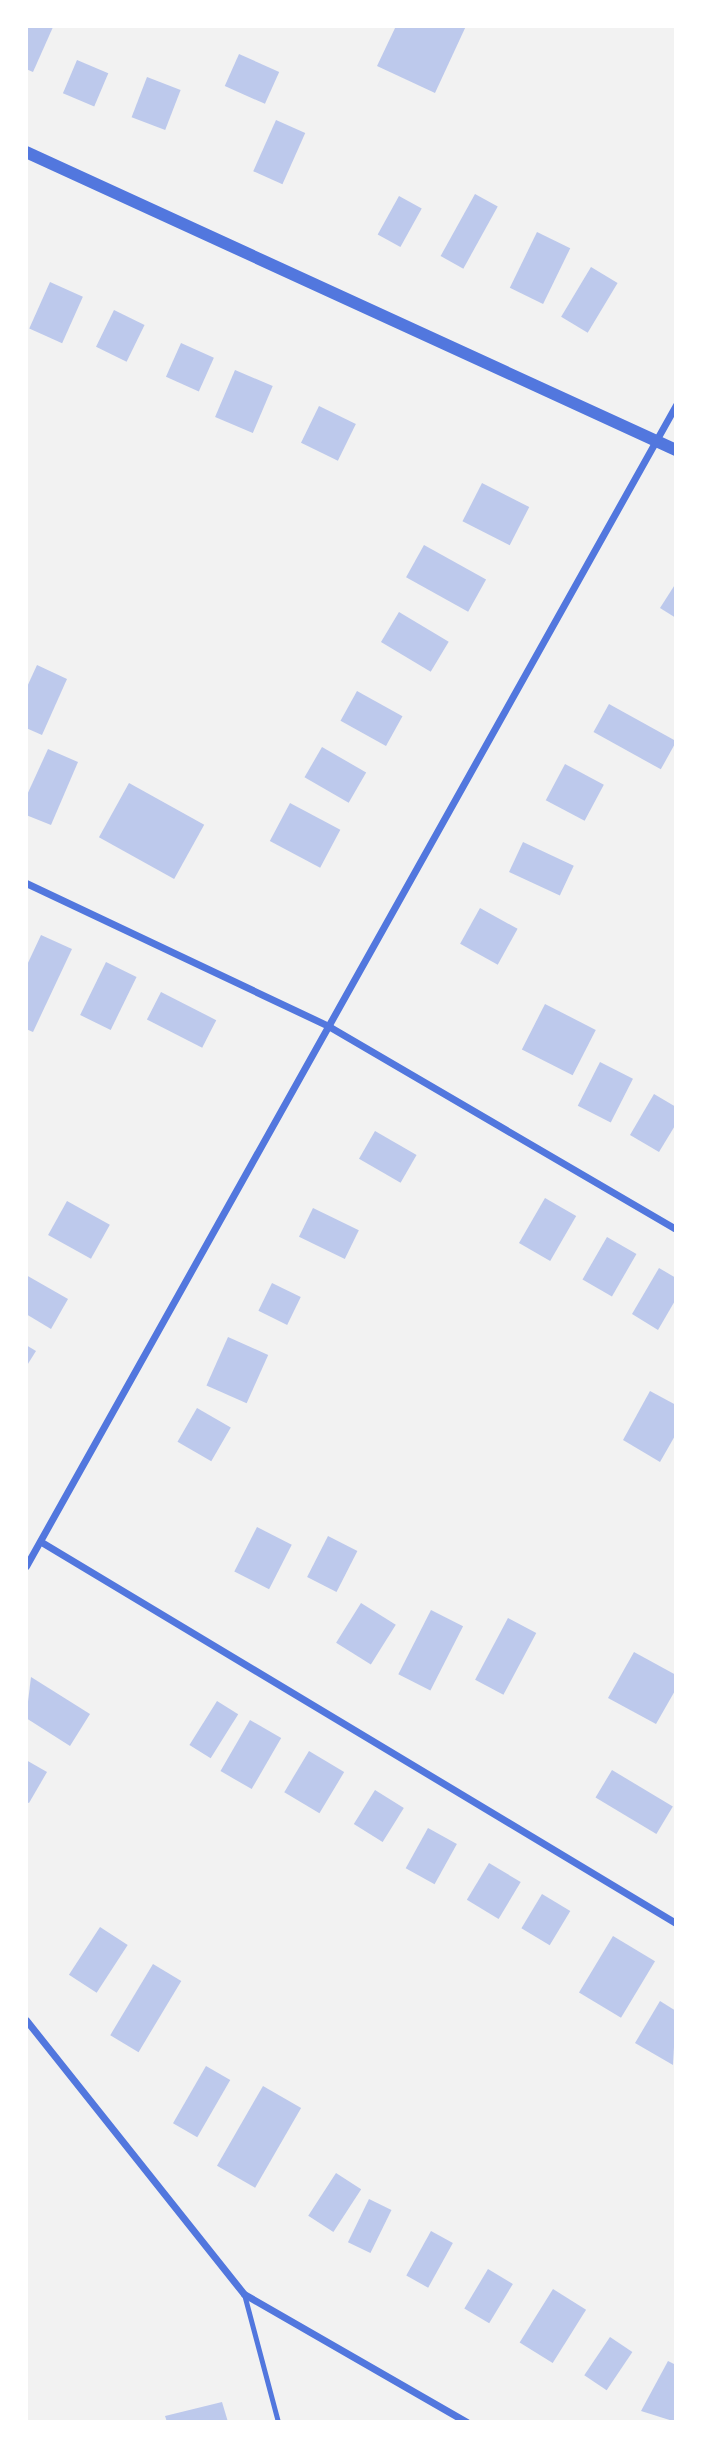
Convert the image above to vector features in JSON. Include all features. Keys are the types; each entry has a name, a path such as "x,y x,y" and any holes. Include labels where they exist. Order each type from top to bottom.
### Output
{"street":[{"path":"26,152 676,450"},
{"path":"26,1566 43,1542 676,405"},
{"path":"26,883 330,1027 676,1229"},
{"path":"43,1542 676,1923"},
{"path":"26,2020 244,2294 467,2422"}],"lane":[{"path":"244,2294 278,2422"}],"building":[{"path":"26,26 53,27 33,72 26,69"},
{"path":"396,26 466,26 435,93 377,66"},
{"path":"239,54 279,72 265,104 225,86"},
{"path":"77,60 108,73 94,106 63,93"},
{"path":"147,77 181,90 165,130 132,117"},
{"path":"276,120 305,133 282,184 253,171"},
{"path":"475,194 498,207 463,269 441,256"},
{"path":"399,196 422,209 400,247 378,234"},
{"path":"537,232 570,248 543,304 510,288"},
{"path":"591,267 618,283 588,333 561,317"},
{"path":"50,282 83,297 62,343 29,329"},
{"path":"114,310 145,325 127,362 96,347"},
{"path":"181,343 214,358 199,391 166,377"},
{"path":"235,370 273,386 253,433 215,417"},
{"path":"319,406 356,424 338,461 301,443"},
{"path":"482,483 529,507 510,545 462,521"},
{"path":"424,545 486,579 468,612 406,577"},
{"path":"676,583 676,618 660,608"},
{"path":"399,612 449,642 431,672 381,642"},
{"path":"37,665 67,679 42,735 26,728 26,689"},
{"path":"357,691 402,716 386,746 341,721"},
{"path":"609,704 676,741 661,769 593,732"},
{"path":"322,747 366,772 349,803 304,777"},
{"path":"48,749 78,762 51,825 26,815 26,797"},
{"path":"565,764 604,785 585,821 546,800"},
{"path":"129,783 204,825 174,879 99,837"},
{"path":"290,803 340,830 320,868 270,841"},
{"path":"523,842 574,866 560,896 509,872"},
{"path":"480,908 518,929 498,965 460,944"},
{"path":"41,935 72,949 33,1032 26,1029 26,967"},
{"path":"106,962 137,977 111,1030 80,1015"},
{"path":"161,992 216,1020 202,1048 147,1020"},
{"path":"545,1004 596,1030 573,1075 522,1049"},
{"path":"600,1062 633,1079 611,1122 578,1106"},
{"path":"654,1094 676,1107 676,1124 659,1152 630,1135"},
{"path":"375,1131 417,1155 401,1183 359,1159"},
{"path":"545,1198 576,1216 550,1261 519,1243"},
{"path":"67,1201 110,1225 91,1259 48,1235"},
{"path":"313,1208 359,1230 345,1259 299,1237"},
{"path":"607,1237 636,1254 612,1296 582,1279"},
{"path":"659,1268 676,1278 676,1299 658,1330 632,1314"},
{"path":"26,1275 68,1299 51,1329 26,1314"},
{"path":"272,1283 301,1297 287,1325 258,1311"},
{"path":"228,1337 268,1355 247,1403 206,1385"},
{"path":"26,1345 36,1351 26,1367"},
{"path":"650,1391 676,1405 676,1434 660,1462 623,1440"},
{"path":"197,1408 231,1428 211,1461 178,1442"},
{"path":"257,1527 292,1545 269,1589 234,1572"},
{"path":"328,1536 357,1551 337,1592 307,1577"},
{"path":"361,1603 396,1625 371,1665 336,1643"},
{"path":"431,1610 463,1626 430,1690 398,1674"},
{"path":"508,1618 536,1633 503,1695 475,1680"},
{"path":"634,1652 676,1675 676,1689 656,1724 608,1698"},
{"path":"31,1677 90,1714 70,1746 26,1718"},
{"path":"217,1701 238,1714 211,1758 189,1745"},
{"path":"250,1720 281,1738 252,1789 220,1771"},
{"path":"309,1751 344,1772 319,1813 284,1792"},
{"path":"26,1760 47,1772 29,1803 26,1802"},
{"path":"612,1770 673,1807 656,1834 596,1797"},
{"path":"375,1790 404,1808 383,1842 354,1824"},
{"path":"428,1828 457,1844 435,1884 406,1868"},
{"path":"489,1863 521,1882 499,1919 467,1900"},
{"path":"542,1894 570,1911 550,1945 521,1928"},
{"path":"100,1927 128,1945 97,1993 69,1975"},
{"path":"613,1936 655,1961 621,2018 579,1993"},
{"path":"153,1964 181,1981 139,2052 110,2035"},
{"path":"660,2001 676,2011 673,2065 635,2043"},
{"path":"206,2066 230,2080 197,2137 173,2123"},
{"path":"263,2086 301,2108 255,2188 217,2166"},
{"path":"336,2173 361,2189 333,2232 308,2216"},
{"path":"369,2199 391,2210 370,2253 348,2242"},
{"path":"431,2231 453,2243 428,2288 406,2276"},
{"path":"488,2269 513,2284 489,2323 464,2308"},
{"path":"553,2289 586,2310 553,2363 520,2342"},
{"path":"610,2337 632,2352 607,2390 584,2375"},
{"path":"668,2361 676,2365 676,2422 641,2411"},
{"path":"222,2402 228,2422 167,2422 165,2416"}]}
